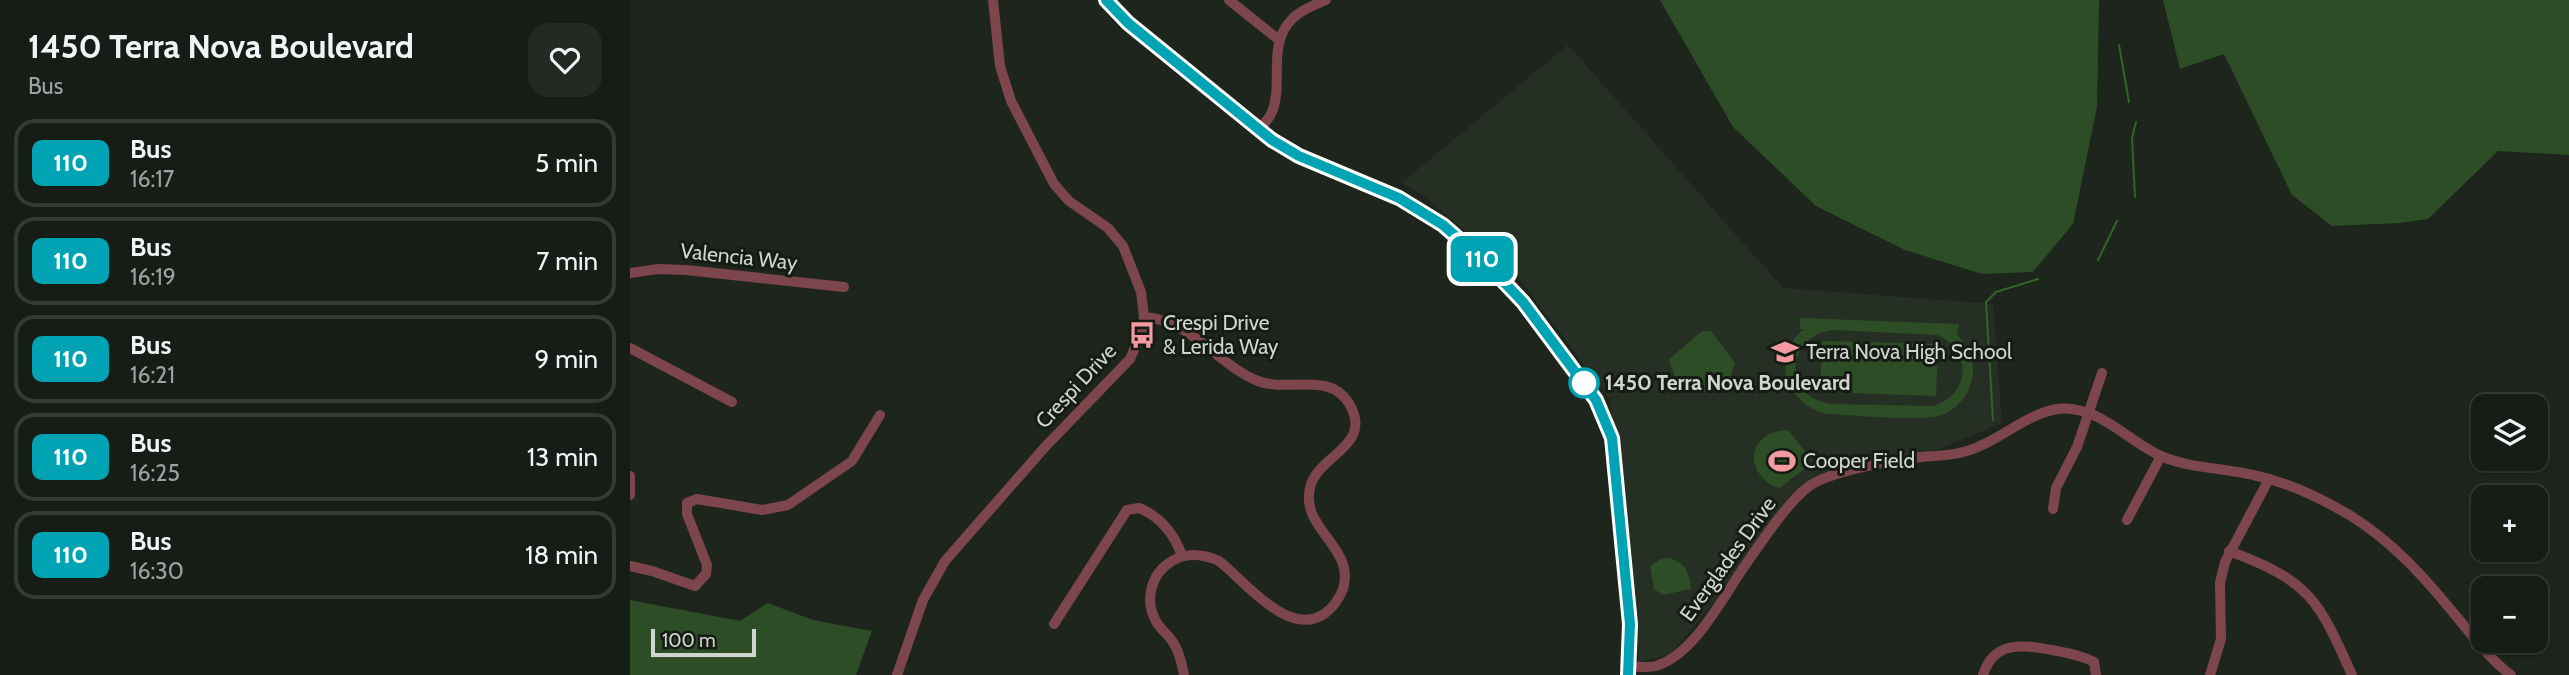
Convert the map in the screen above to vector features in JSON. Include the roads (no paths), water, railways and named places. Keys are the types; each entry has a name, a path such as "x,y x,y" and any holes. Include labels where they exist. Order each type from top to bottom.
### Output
{"street":[{"name":"Crespi Drive","path":"897,675 923,600 945,561 1045,447 1130,359 1139,340 1144,317 1138,279 1123,246 1108,228 1069,201 1054,184 1011,101 1000,66 993,0"},
{"path":"1230,0 1279,40"},
{"path":"1259,130 1274,105 1279,40 1292,18 1326,0"},
{"path":"1112,2 1259,130 1299,156 1415,206 1456,235 1512,289 1588,388 1608,424 1615,452 1630,631 1629,671"},
{"name":"Valencia Way","path":"630,274 658,269 686,270 844,287"},
{"path":"1144,317 1168,320 1196,337 1246,376 1263,383 1292,387 1323,383 1330,386 1344,397 1354,417 1351,440 1320,470 1310,488 1309,505 1312,517 1336,548 1343,564 1344,583 1337,601 1331,610 1313,619 1292,619 1273,608 1219,561 1200,555 1181,556 1157,574 1152,582 1150,599 1156,622 1176,648 1184,675"},
{"path":"630,348 732,402"},
{"path":"2053,509 2056,488 2073,458 2102,373"},
{"name":"Everglades Drive","path":"1629,671 1656,666 1684,649 1798,496 1816,482 1838,474 1911,459 1970,451 2036,416 2068,409 2090,414 2107,422 2161,456 2269,479 2338,508 2382,538 2418,572 2488,654 2511,675"},
{"path":"630,566 652,570 695,586 706,574 707,565 687,513 687,503 697,499 762,510 788,505 852,461 880,415"},
{"path":"2127,520 2161,456"},
{"path":"630,476 630,495"},
{"path":"2210,675 2221,639 2220,583 2229,551 2269,479"},
{"path":"1054,624 1127,510 1139,508 1150,514 1175,537 1181,556"},
{"path":"2229,551 2281,573 2303,589 2327,621 2352,675"},
{"path":"1983,675 1994,655 2016,646 2084,656 2094,662 2096,675"}],"waterway":[{"path":"2119,45 2129,102"},
{"path":"2135,197 2132,138 2136,122"},
{"path":"2098,260 2117,221"},
{"path":"1993,420 1986,302 1996,292 2038,279"}],"place":[{"name":"Crespi Drive & Lerida Way","path":"1142,335"},
{"name":"Terra Nova High School","path":"1785,352"},
{"name":"1450 Terra Nova Boulevard","path":"1584,383"},
{"name":"Cooper Field","path":"1782,461"}]}
